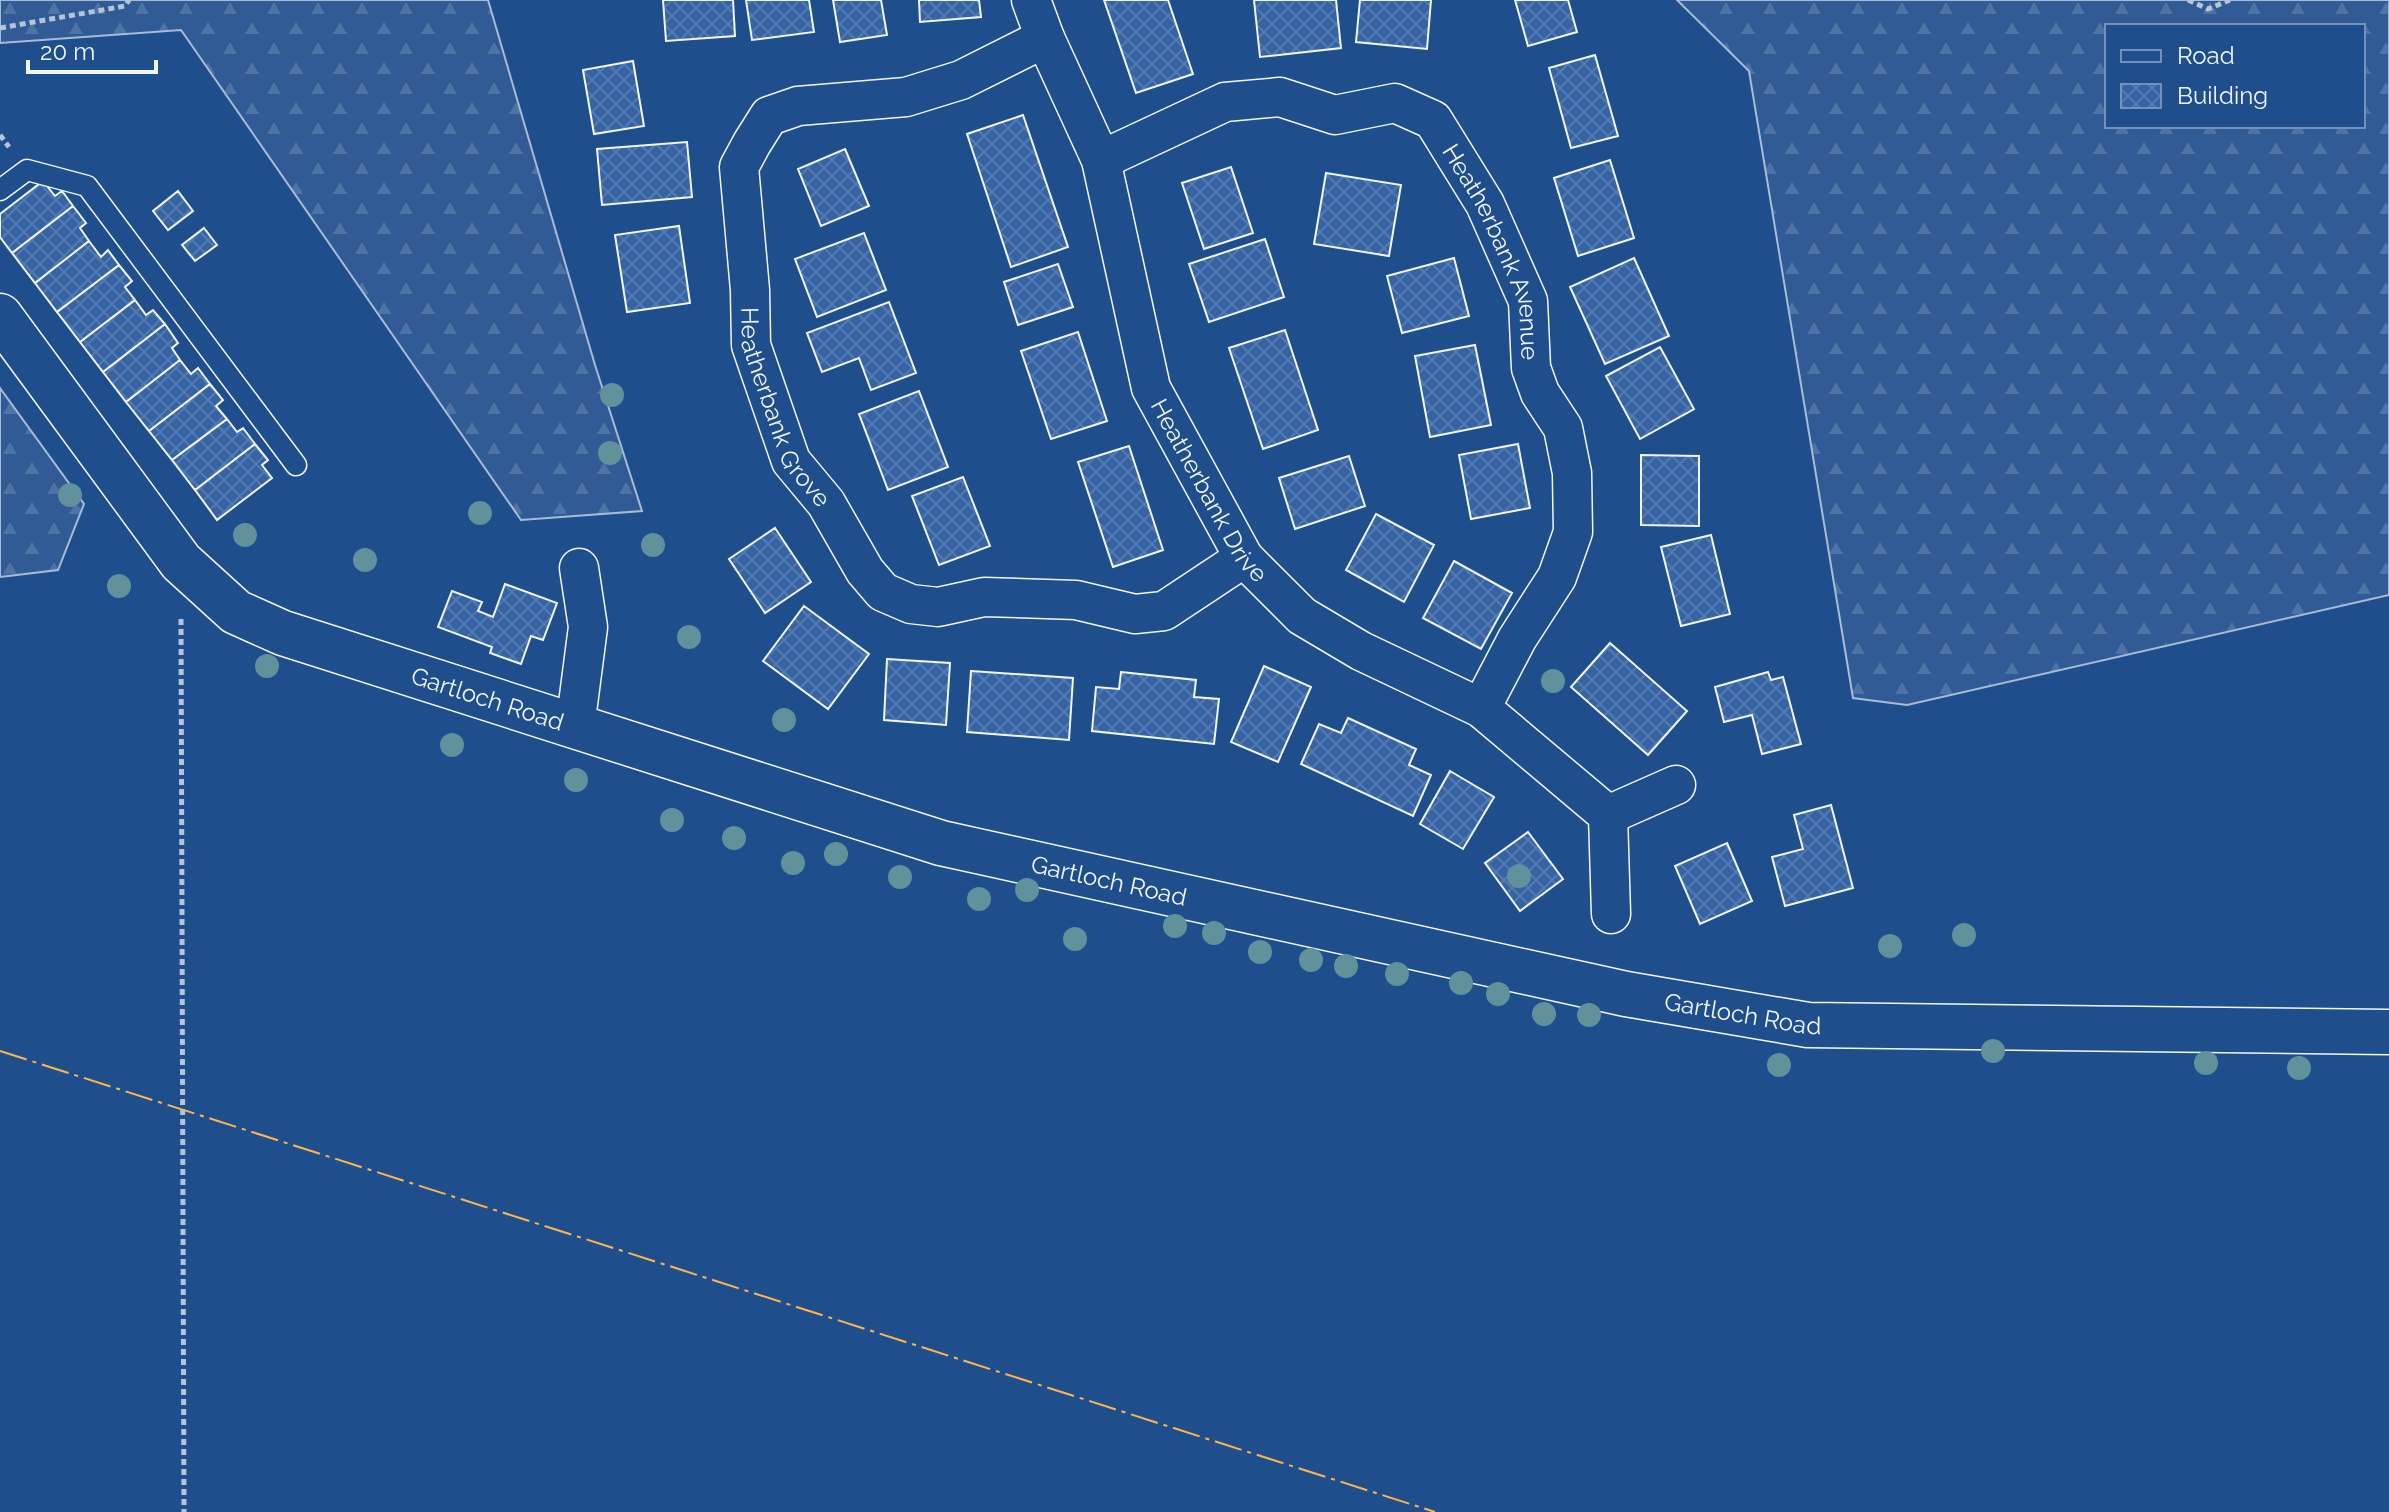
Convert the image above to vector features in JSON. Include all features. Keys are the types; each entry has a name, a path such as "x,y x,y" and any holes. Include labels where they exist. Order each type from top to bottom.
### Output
{"main road":[{"name":"Gartloch Road","path":"0,316 181,562 236,612 283,633 941,843 1626,994 1808,1025 2389,1032"}],"street":[{"name":"Heatherbank Drive","path":"1031,0 1045,38 1101,160 1151,388 1244,558 1302,616 1361,651 1481,708 1608,815"},
{"name":"Heatherbank Grove","path":"1045,38 961,80 906,97 798,106 769,116 752,143 739,167 750,290 751,345 791,461 826,503 865,571 883,592 911,604 938,607 999,598 1076,600 1135,614 1164,611 1244,558"},
{"name":"Heatherbank Avenue","path":"1101,160 1225,102 1280,97 1335,115 1395,103 1433,120 1485,204 1528,301 1531,368 1540,393 1563,428 1572,473 1573,532 1557,577 1517,639 1481,708"},
{"path":"575,727 588,627 579,568"},
{"path":"1611,914 1608,815 1676,785"}],"lane":[{"path":"0,190 27,170 87,186 296,465"}],"path":[{"path":"0,28 125,6 129,0"},
{"path":"2188,0 2208,9 2230,0"},
{"path":"181,562 184,1512"}],"green space":[{"path":"0,0 488,0 595,365 642,511 521,520 181,30 0,43"},
{"path":"1677,0 2389,0 2389,595 1907,705 1853,698 1749,71"},
{"path":"0,388 84,504 58,570 0,577"}],"building":[{"path":"663,0 733,0 735,36 666,41"},
{"path":"746,0 809,0 814,32 752,40"},
{"path":"833,0 881,0 887,35 840,42"},
{"path":"919,0 979,0 981,17 920,22"},
{"path":"1104,0 1168,0 1193,74 1136,93"},
{"path":"1254,0 1336,0 1341,48 1260,57"},
{"path":"1360,0 1431,0 1427,49 1356,42"},
{"path":"1515,0 1568,0 1577,32 1528,46"},
{"path":"1595,55 1618,136 1571,148 1549,68"},
{"path":"633,61 644,126 594,134 583,70"},
{"path":"1023,115 1068,247 1011,267 967,134"},
{"path":"687,142 692,197 602,205 597,149"},
{"path":"845,149 869,206 821,226 798,169"},
{"path":"1610,160 1634,238 1578,256 1554,178"},
{"path":"1231,167 1253,233 1204,249 1182,183"},
{"path":"1326,173 1401,185 1389,256 1314,244"},
{"path":"43,181 55,196 62,191 73,206 12,253 0,237 0,214"},
{"path":"178,191 193,211 168,230 153,211"},
{"path":"73,206 86,223 80,228 89,241 35,283 12,253"},
{"path":"679,226 690,303 627,312 615,235"},
{"path":"204,228 217,245 195,261 182,245"},
{"path":"864,233 886,290 817,317 795,259"},
{"path":"1265,239 1284,297 1209,322 1189,264"},
{"path":"89,241 101,257 108,250 119,265 57,312 35,283"},
{"path":"1454,258 1469,316 1402,333 1387,276"},
{"path":"1634,258 1669,336 1605,364 1570,287"},
{"path":"1058,264 1073,307 1018,325 1004,282"},
{"path":"119,265 132,281 125,287 135,300 80,342 57,312"},
{"path":"135,300 146,315 153,310 165,324 103,372 80,342"},
{"path":"889,302 916,373 871,390 859,358 822,372 807,333"},
{"path":"165,324 178,343 172,348 180,360 126,402 103,372"},
{"path":"1285,330 1318,430 1263,449 1229,348"},
{"path":"1078,332 1107,421 1051,439 1021,351"},
{"path":"1475,345 1491,425 1430,437 1415,356"},
{"path":"1660,347 1694,409 1640,439 1606,376"},
{"path":"180,360 191,374 198,368 210,384 149,431 126,402"},
{"path":"210,384 223,400 216,406 227,419 172,460 149,431"},
{"path":"919,391 948,467 888,490 859,414"},
{"path":"227,419 237,432 243,428 255,444 195,490 172,460"},
{"path":"255,444 268,460 262,465 272,478 217,520 195,490"},
{"path":"1518,444 1530,508 1471,519 1459,455"},
{"path":"1129,446 1163,550 1113,567 1078,462"},
{"path":"1641,455 1699,456 1699,526 1641,525"},
{"path":"1349,456 1365,506 1295,529 1279,478"},
{"path":"963,477 990,546 939,565 912,496"},
{"path":"1376,514 1434,545 1404,602 1346,570"},
{"path":"775,528 811,582 765,613 729,559"},
{"path":"1711,535 1730,614 1681,626 1661,547"},
{"path":"1454,561 1512,593 1481,649 1423,618"},
{"path":"505,584 557,603 543,640 531,636 521,664 490,653 492,647 438,627 452,591 482,602 478,611 493,617"},
{"path":"804,606 869,654 828,709 763,661"},
{"path":"1610,643 1687,711 1648,755 1571,687"},
{"path":"887,659 950,663 946,725 884,720"},
{"path":"1264,666 1311,687 1278,762 1231,742"},
{"path":"971,671 1073,678 1069,740 967,732"},
{"path":"1121,672 1196,680 1194,697 1219,699 1214,744 1092,731 1096,687 1119,689"},
{"path":"1768,672 1771,680 1783,677 1801,744 1762,754 1752,715 1724,722 1715,687"},
{"path":"1348,718 1416,749 1409,765 1431,775 1413,816 1301,764 1319,724 1341,733"},
{"path":"1450,771 1494,797 1463,849 1420,824"},
{"path":"1831,805 1853,888 1785,906 1772,857 1803,849 1794,815"},
{"path":"1528,832 1563,879 1520,911 1485,863"},
{"path":"1727,843 1752,901 1700,924 1675,866"}],"power":[{"path":"0,1051 1435,1512"}]}
